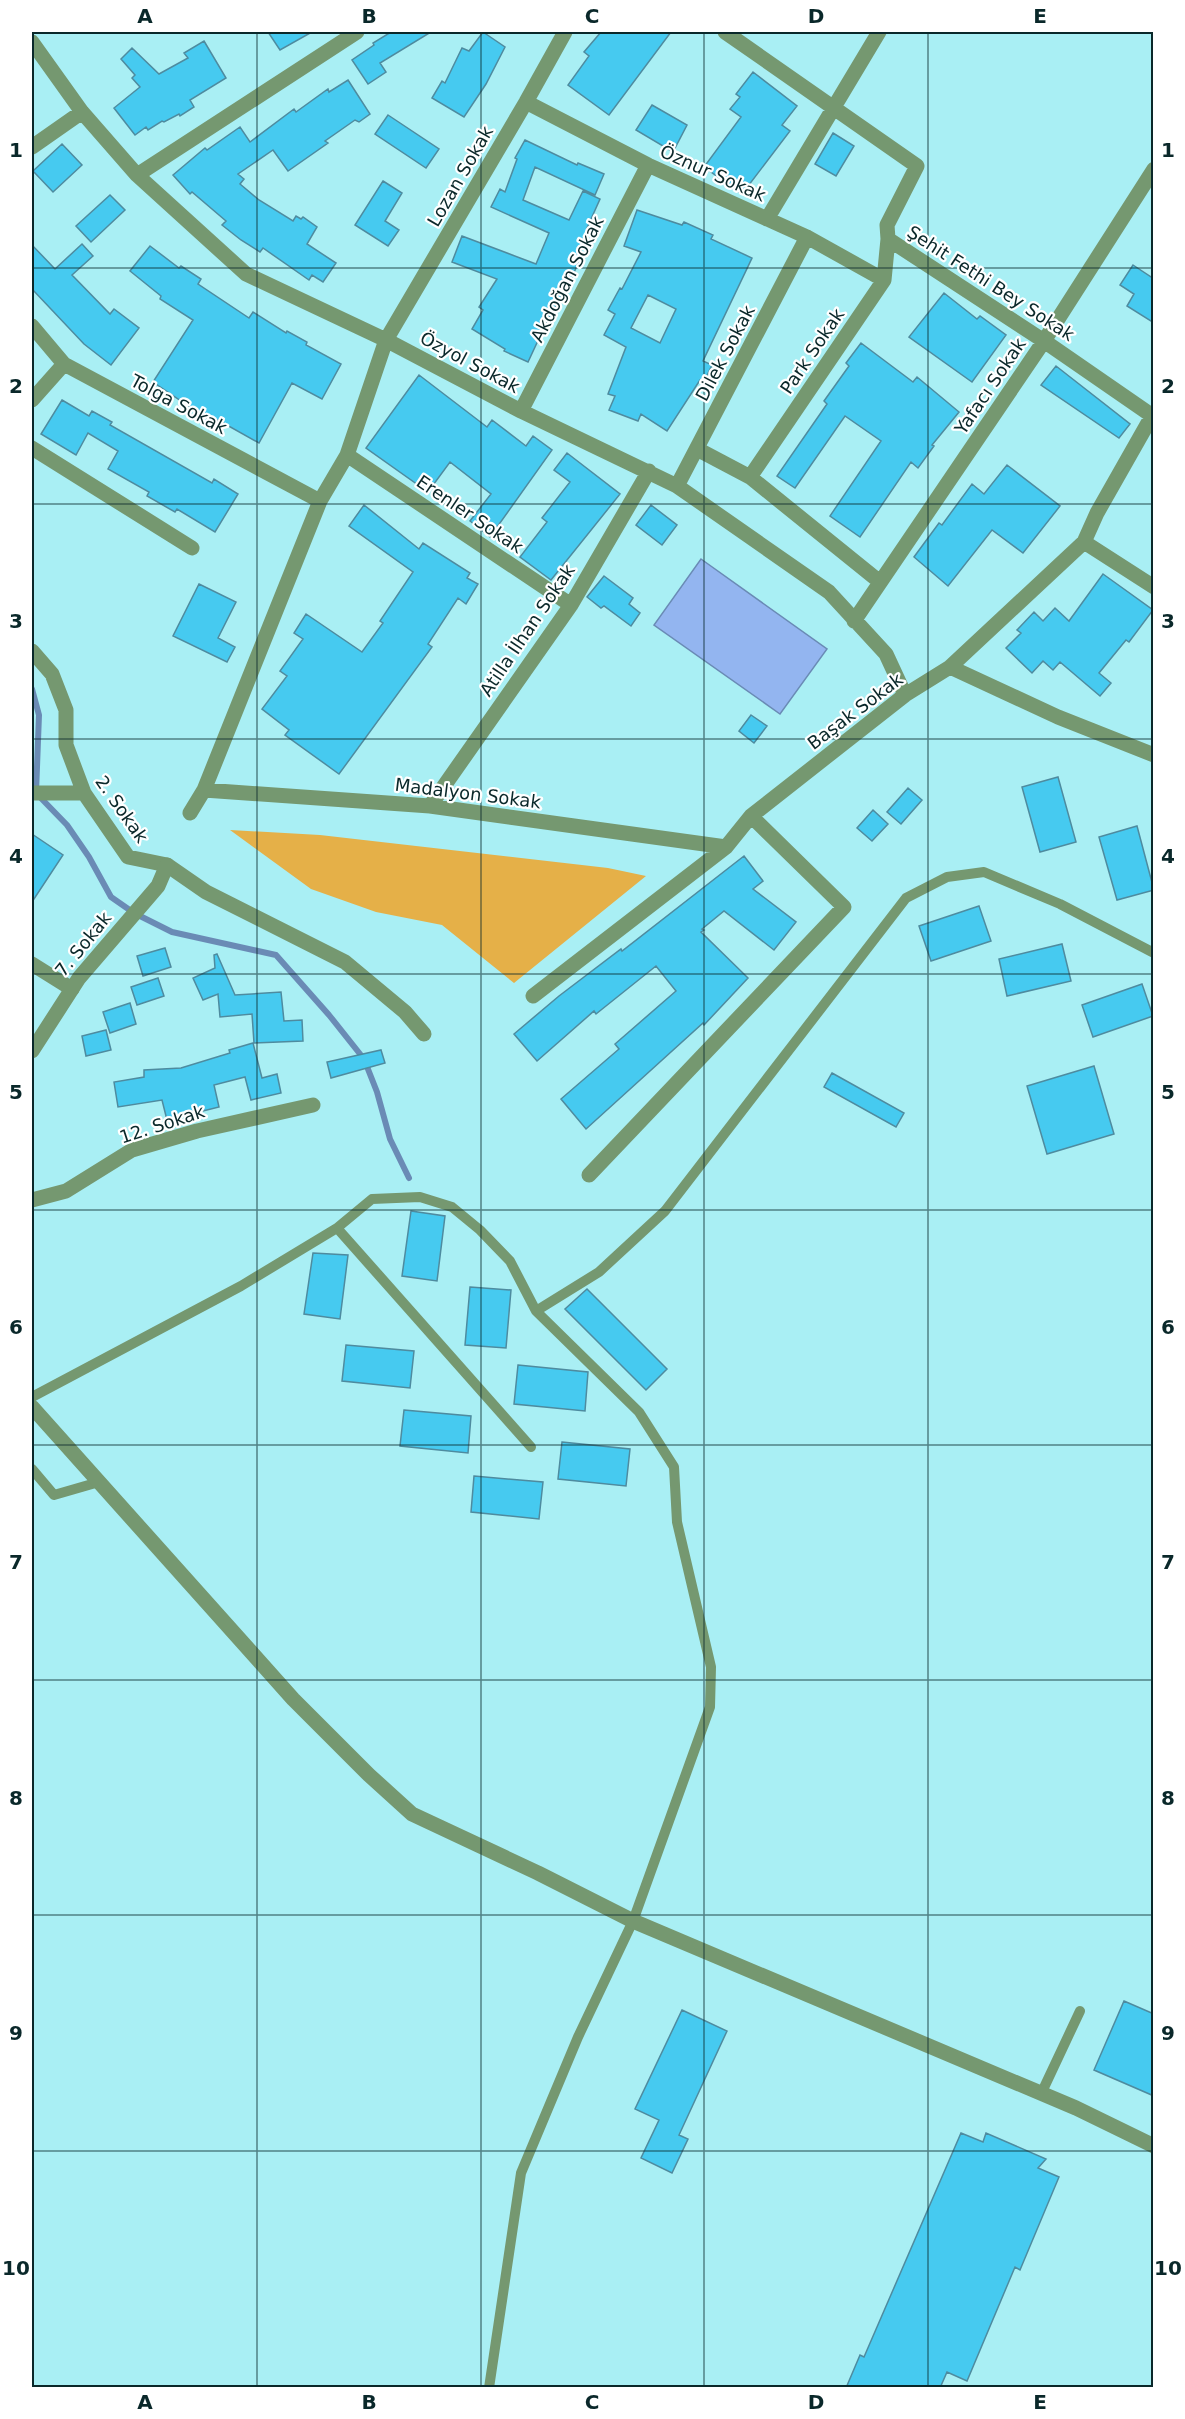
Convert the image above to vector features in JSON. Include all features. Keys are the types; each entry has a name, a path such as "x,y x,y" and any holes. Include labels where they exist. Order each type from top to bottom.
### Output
{"street":[{"path":"137,175 357,32"},
{"name":"Lozan Sokak","path":"386,340 565,32"},
{"name":"Şehit Fethi Bey Sokak","path":"725,32 916,166 887,225 888,239 1044,341 1153,417"},
{"path":"767,219 879,32"},
{"name":"Özyol Sokak","path":"32,42 82,112 137,175 246,274 386,340 521,411 677,486 829,592 886,654 905,695"},
{"name":"Öznur Sokak","path":"526,102 648,165 807,237 884,280"},
{"path":"32,147 82,112"},
{"name":"Akdoğan Sokak","path":"521,411 648,165"},
{"name":"Yafacı Sokak","path":"854,621 1044,341 1154,169"},
{"name":"Dilek Sokak","path":"677,486 807,237"},
{"name":"Park Sokak","path":"750,477 884,280 888,239"},
{"name":"Tolga Sokak","path":"32,326 64,364 320,501"},
{"path":"190,813 204,790 320,501 347,455 386,340"},
{"path":"32,400 64,364"},
{"name":"Başak Sokak","path":"533,996 726,847 751,816 905,695 950,667 1084,542 1097,513 1153,417"},
{"path":"32,448 192,548"},
{"path":"697,449 750,477 880,582"},
{"name":"Erenler Sokak","path":"347,455 571,605"},
{"name":"Atilla İlhan Sokak","path":"430,806 571,605 649,471"},
{"path":"1084,542 1154,587"},
{"name":"2. Sokak","path":"32,651 52,674 66,710 66,745 84,793 128,857 167,866"},
{"path":"950,667 1058,717 1154,755"},
{"name":"Madalyon Sokak","path":"204,790 430,806 726,847"},
{"path":"32,793 84,793"},
{"path":"589,1175 844,907 751,816"},
{"path":"167,866 206,892 345,962 405,1012 424,1034"},
{"name":"7. Sokak","path":"32,1051 72,989 158,886 167,866"},
{"path":"32,964 72,989"},
{"name":"12. Sokak","path":"32,1200 66,1191 132,1150 197,1131 313,1106"},
{"path":"32,1407 293,1699 369,1775 412,1814 538,1873 633,1921 1041,2094 1154,2146"}],"lane":[{"path":"536,1311 599,1272 665,1211 906,898 947,877 984,872 1060,904 1154,953"},
{"path":"32,1397 241,1286 337,1228 372,1199 420,1197 452,1207 480,1230 510,1262 536,1311 639,1412 674,1467 677,1522 711,1668 710,1707 633,1921 578,2037 522,2173 489,2388"},
{"path":"337,1228 531,1446"},
{"path":"32,1469 54,1496 99,1482"},
{"path":"1041,2094 1080,2011"}],"shaded area":[{"path":"230,830 320,835 608,868 646,876 514,983 442,925 376,912 311,889"}],"water":[{"path":"701,559 827,649 780,714 654,625"}],"building":[{"path":"268,32 312,32 280,50"},
{"path":"391,32 431,32 380,63 386,72 368,84 352,60"},
{"path":"483,32 505,47 486,84 464,117 432,98 442,81 445,83 462,48 469,51"},
{"path":"601,32 671,32 609,115 568,85 589,56 584,52"},
{"path":"204,41 226,78 190,100 194,107 180,116 179,114 162,121 148,130 146,127 135,135 114,108 140,87 132,78 135,75 121,59 132,48 159,74 188,58 184,53"},
{"path":"753,72 797,106 782,125 790,131 742,194 704,167 741,117 730,109 740,97 736,94"},
{"path":"348,80 370,114 359,122 355,120 325,141 328,143 288,171 273,150 238,174 244,179 240,184 259,200 293,221 296,216 301,219 303,217 317,227 307,244 336,263 323,282 312,275 309,280 263,248 260,252 241,240 222,225 226,221 192,192 190,194 173,175 205,148 207,150 240,127 250,142 294,109 296,112 328,89 329,92"},
{"path":"652,105 687,125 673,152 636,130"},
{"path":"388,115 439,149 426,168 375,134"},
{"path":"833,133 854,146 836,176 815,164"},
{"path":"525,140 577,165 578,163 604,174 595,195 535,167 523,200 569,220 583,191 600,199 587,228 590,229 570,282 549,317 528,362 504,351 505,349 472,329 483,310 479,307 497,279 452,262 462,236 536,264 549,233 491,207 500,189 505,192 517,159 515,158"},
{"path":"62,144 82,165 53,192 33,171"},
{"path":"383,181 402,193 385,221 399,230 388,246 355,225"},
{"path":"110,195 125,210 91,242 76,226"},
{"path":"637,210 682,225 684,222 713,235 711,239 752,258 703,361 712,365 704,382 700,380 667,431 641,414 638,421 609,410 615,396 608,394 626,347 604,335 615,314 608,310 641,252 624,246","holes":["648,295 676,309 660,343 631,328"]},
{"path":"82,244 93,256 72,275 110,314 114,309 139,328 111,365 84,344 32,289 32,245 55,269"},
{"path":"150,246 179,268 181,266 201,279 198,284 249,318 253,312 341,364 322,399 292,383 259,443 218,420 215,424 153,382 193,320 160,299 161,296 130,271"},
{"path":"1133,265 1154,279 1154,323 1127,306 1134,294 1120,285"},
{"path":"944,293 977,319 980,316 1006,335 972,382 909,337"},
{"path":"861,343 913,382 917,377 959,412 932,445 934,446 918,468 911,462 860,537 830,516 881,441 845,416 795,488 777,476 827,404 824,401 849,366 846,363"},
{"path":"1056,366 1130,424 1119,438 1041,385"},
{"path":"419,375 487,427 492,420 526,446 533,436 552,450 490,537 470,521 491,494 450,462 428,492 366,448"},
{"path":"62,400 89,416 92,411 112,422 110,425 212,483 214,479 238,494 215,532 177,509 175,512 147,496 149,492 108,469 118,451 88,433 76,455 41,434"},
{"path":"567,453 620,494 551,580 520,557 547,522 542,518 570,482 554,470"},
{"path":"1007,465 1060,506 1023,553 992,530 948,586 914,557 939,523 942,525 972,484 984,494"},
{"path":"364,505 419,549 423,543 470,573 467,578 478,584 466,604 458,598 428,644 432,647 339,774 285,735 289,730 262,709 287,676 280,671 303,639 294,633 306,614 362,652 383,623 380,621 413,572 349,526"},
{"path":"651,505 677,525 662,545 636,525"},
{"path":"1103,574 1153,610 1129,642 1126,640 1099,673 1111,683 1100,696 1060,662 1053,670 1043,661 1032,673 1006,648 1021,633 1017,630 1034,612 1043,621 1055,608 1069,621"},
{"path":"604,576 633,598 629,604 640,613 631,626 604,606 601,608 587,597"},
{"path":"199,584 236,602 218,638 235,647 227,662 173,636"},
{"path":"751,715 767,726 754,743 739,731"},
{"path":"1058,777 1076,842 1040,852 1022,787"},
{"path":"908,788 922,800 901,824 887,812"},
{"path":"873,810 888,824 872,841 857,828"},
{"path":"1137,826 1154,890 1117,900 1099,837"},
{"path":"32,834 63,855 32,902"},
{"path":"744,856 763,881 753,889 796,922 774,950 724,911 702,929 704,930 701,932 748,978 704,1025 703,1023 586,1129 561,1099 619,1049 615,1044 676,991 656,966 596,1014 594,1011 537,1061 514,1034 559,996 621,949 622,951"},
{"path":"979,906 991,941 931,961 919,926"},
{"path":"1062,944 1071,981 1007,996 999,959"},
{"path":"165,948 171,967 143,976 137,956"},
{"path":"217,954 235,995 281,992 284,1021 302,1020 303,1041 254,1043 252,1014 220,1017 218,994 203,1000 193,978 215,968 214,955"},
{"path":"158,978 164,996 137,1005 131,987"},
{"path":"1142,984 1153,1016 1093,1037 1082,1005"},
{"path":"130,1003 136,1024 110,1033 103,1012"},
{"path":"106,1030 111,1050 86,1056 82,1036"},
{"path":"253,1043 262,1078 277,1074 281,1093 251,1100 245,1077 214,1085 219,1107 167,1120 162,1100 118,1107 114,1082 144,1077 144,1070 181,1068 230,1053 229,1050"},
{"path":"381,1050 385,1063 331,1078 327,1062"},
{"path":"1094,1066 1114,1134 1047,1154 1027,1086"},
{"path":"832,1073 904,1113 896,1127 824,1087"},
{"path":"411,1211 445,1216 437,1281 402,1276"},
{"path":"313,1253 348,1255 340,1319 304,1314"},
{"path":"470,1287 511,1290 506,1348 465,1345"},
{"path":"587,1289 667,1369 646,1390 565,1309"},
{"path":"346,1345 414,1351 410,1388 342,1381"},
{"path":"518,1365 588,1372 585,1411 514,1404"},
{"path":"404,1410 471,1416 468,1453 400,1446"},
{"path":"562,1442 630,1449 626,1486 558,1479"},
{"path":"474,1476 543,1482 539,1519 471,1512"},
{"path":"1124,2001 1154,2014 1154,2096 1094,2070"},
{"path":"682,2010 727,2031 679,2135 688,2139 672,2173 641,2158 659,2120 635,2109"},
{"path":"961,2133 983,2142 986,2133 1046,2159 1038,2168 1059,2177 1020,2270 1015,2267 967,2381 947,2372 940,2388 846,2388 860,2355 864,2357"}],"waterway":[{"path":"32,689 39,715 36,793 67,825 89,857 111,897 134,913 172,932 276,955 364,1059 377,1092 390,1139 409,1178"}]}
